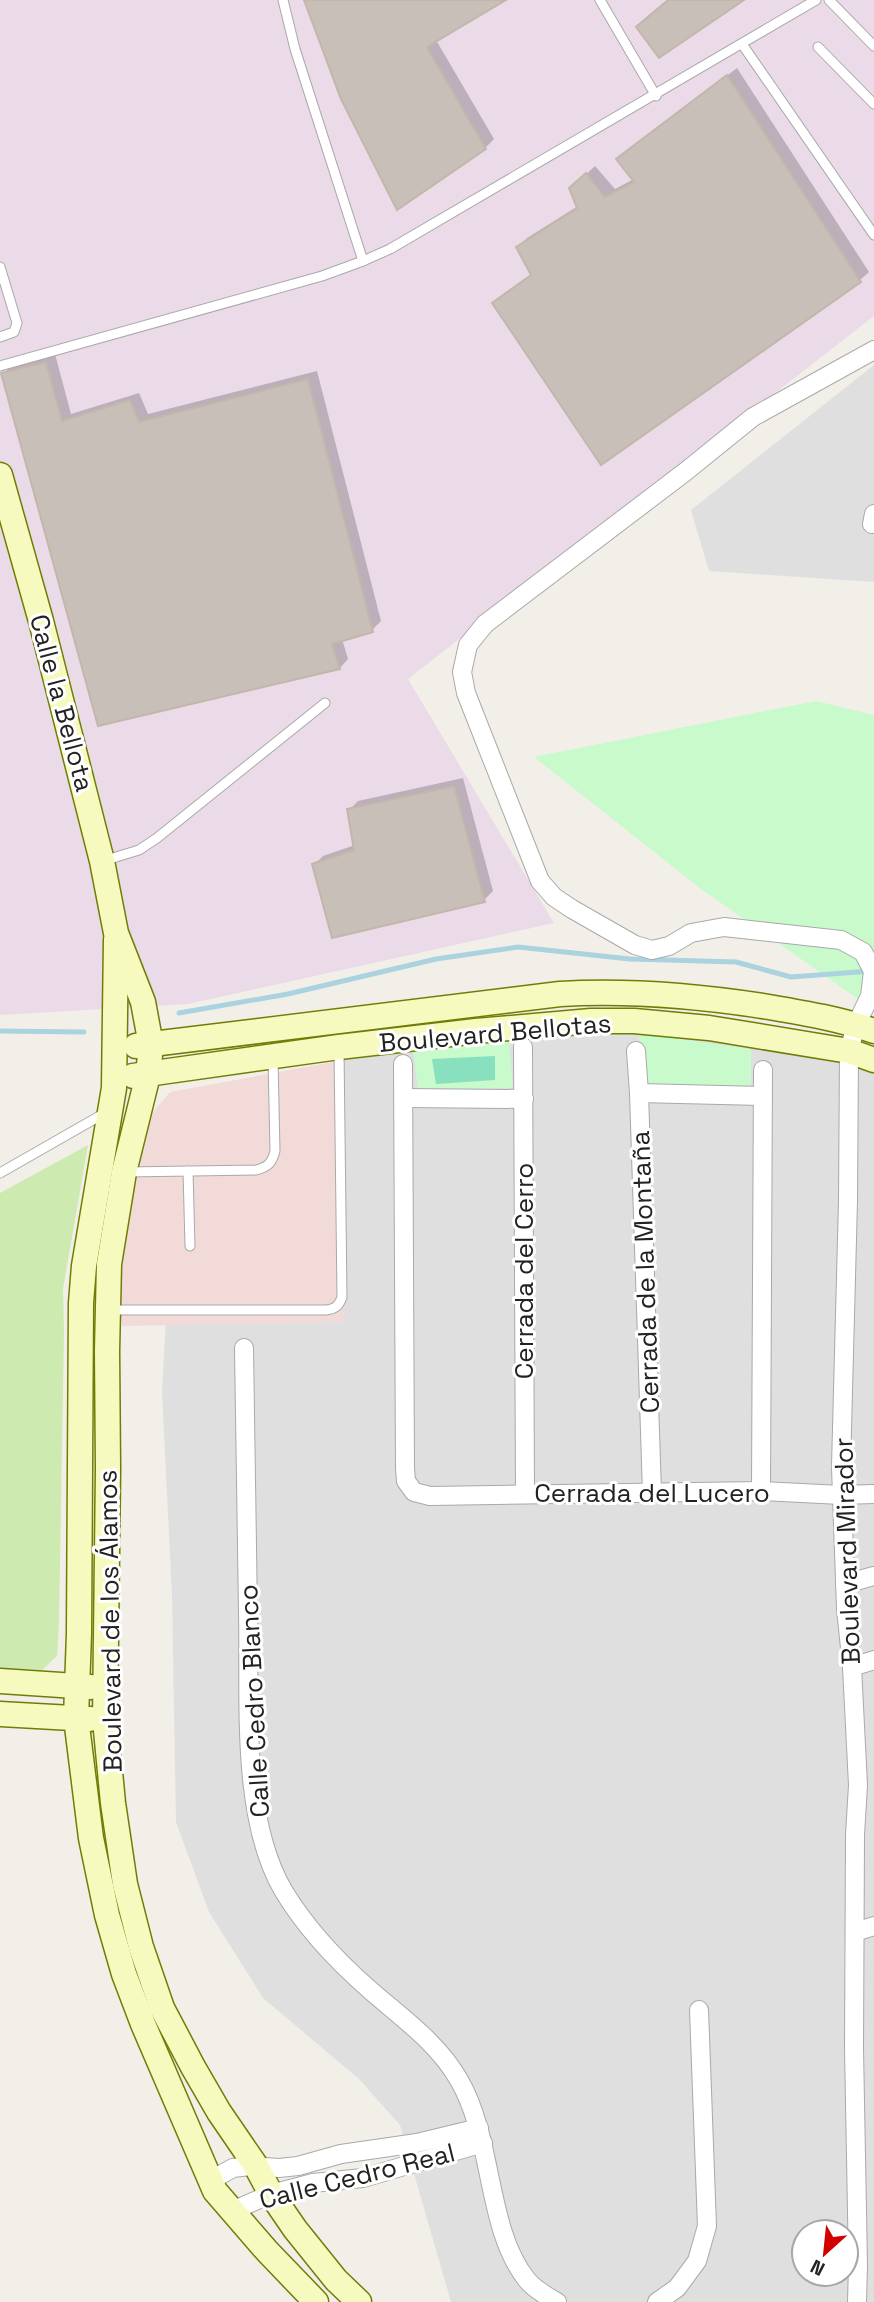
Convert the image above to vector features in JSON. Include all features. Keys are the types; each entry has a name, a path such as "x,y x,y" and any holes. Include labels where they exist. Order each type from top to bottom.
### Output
{"street":[{"name":"Boulevard Mirador","path":"857,2302 866,2266 865,2179 854,2048 855,1835 866,1783 852,1667 841,1495 849,1051 865,1028 873,971 863,952 841,940 724,927 691,933 669,946 652,950 635,945 554,897 540,881 466,694 462,672 468,645 485,624 753,417 874,350"},
{"name":"Calle la Bellota","path":"0,475 41,621 102,861 116,933 143,1002 151,1045"},
{"name":"Calle la Bellota","path":"116,933 116,1047"},
{"name":"Boulevard Bellotas","path":"116,1047 151,1045 560,994 632,992 733,1002 803,1013 865,1028"},
{"path":"632,992 634,1021"},
{"name":"Cerrada del Cerro","path":"519,1000 523,1037 524,1099 525,1494"},
{"path":"398,1014 405,1098 524,1099"},
{"name":"Boulevard Bellotas","path":"115,1077 148,1075 339,1047 402,1052 523,1037 591,1021 634,1021 709,1028 849,1051 874,1060"},
{"name":"Boulevard de los Álamos","path":"151,1045 148,1075 124,1172 109,1264 105,1720 113,1803 125,1884 141,1947 162,2008 192,2067 303,2240 336,2280 359,2302"},
{"name":"Boulevard de los Álamos","path":"116,1047 115,1077 83,1278 76,1718 91,1838 107,1916 124,1974 215,2191 316,2302"},
{"name":"Cerrada de la Montaña","path":"636,1051 652,1493"},
{"path":"761,1491 763,1070"},
{"path":"639,1093 762,1096"},
{"name":"Cerrada del Lucero","path":"405,1098 405,1468 406,1481 414,1492 430,1496 761,1491 874,1494"},
{"name":"Calle Cedro Blanco","path":"244,1348 250,1731 258,1822 268,1855 283,1890 333,1955 434,2046 460,2081 481,2136 506,2245 528,2282 557,2302"},
{"path":"845,1584 874,1576"},
{"path":"852,1667 874,1660"},
{"path":"0,1681 106,1687"},
{"path":"0,1714 105,1720"},
{"path":"855,1932 874,1926"},
{"path":"657,2302 677,2288 697,2262 707,2226 699,2010"},
{"name":"Calle Cedro Real","path":"211,2180 233,2168 298,2166 341,2154 481,2136"},
{"name":"Calle Cedro Real","path":"232,2211 271,2194 313,2183 363,2178 481,2136"},
{"path":"373,2149 379,2172"}],"lane":[{"path":"283,0 295,49 363,261"},
{"path":"600,0 656,96"},
{"path":"0,366 322,276 390,249 656,96 816,0"},
{"path":"829,0 874,46"},
{"path":"742,44 874,235"},
{"path":"818,47 874,104"},
{"path":"0,267 4,294 17,323 14,332 0,337"},
{"path":"102,861 139,850 157,838 325,703"},
{"path":"108,1310 326,1310 334,1309 339,1304 342,1297 339,1047"},
{"path":"124,1172 256,1170 267,1167 275,1151 273,1056"},
{"path":"0,1172 110,1111"},
{"path":"188,1171 190,1246"}],"shaded area":[{"path":"0,0 874,0 874,316 408,679 554,923 188,1004 0,1015"},
{"path":"874,365 874,582 709,571 691,510"},
{"path":"626,1029 725,1039 874,1067 874,2302 451,2302 400,2125 359,2079 263,1998 209,1912 176,1822 172,1595 162,1393 166,1318 344,1321 344,1060 585,1031"},
{"path":"344,1060 344,1322 122,1326 118,1258 138,1151 154,1111 170,1092"}],"green space":[{"path":"816,701 874,715 874,1010 701,889 534,757"},
{"path":"639,1033 751,1049 751,1087 638,1086"},
{"path":"509,1041 513,1088 418,1090 413,1049"},
{"path":"495,1056 495,1080 436,1084 432,1059"},
{"path":"88,1145 63,1289 57,1656 42,1670 0,1668 0,1193"}],"building":[{"path":"304,0 506,0 427,47 486,149 397,210 341,99"},
{"path":"668,0 744,0 659,58 636,27"},
{"path":"727,75 861,282 601,465 492,303 531,275 516,247 577,208 569,188 586,173 605,197 634,182 616,159"},
{"path":"46,362 62,421 130,400 139,422 308,379 373,632 332,644 340,669 98,726 1,373"},
{"path":"454,786 485,902 332,938 312,864 354,850 347,809"}],"waterway":[{"path":"179,1013 288,994 436,959 518,947 630,959 736,962 791,977 871,971"},
{"path":"0,1031 84,1032"}]}
